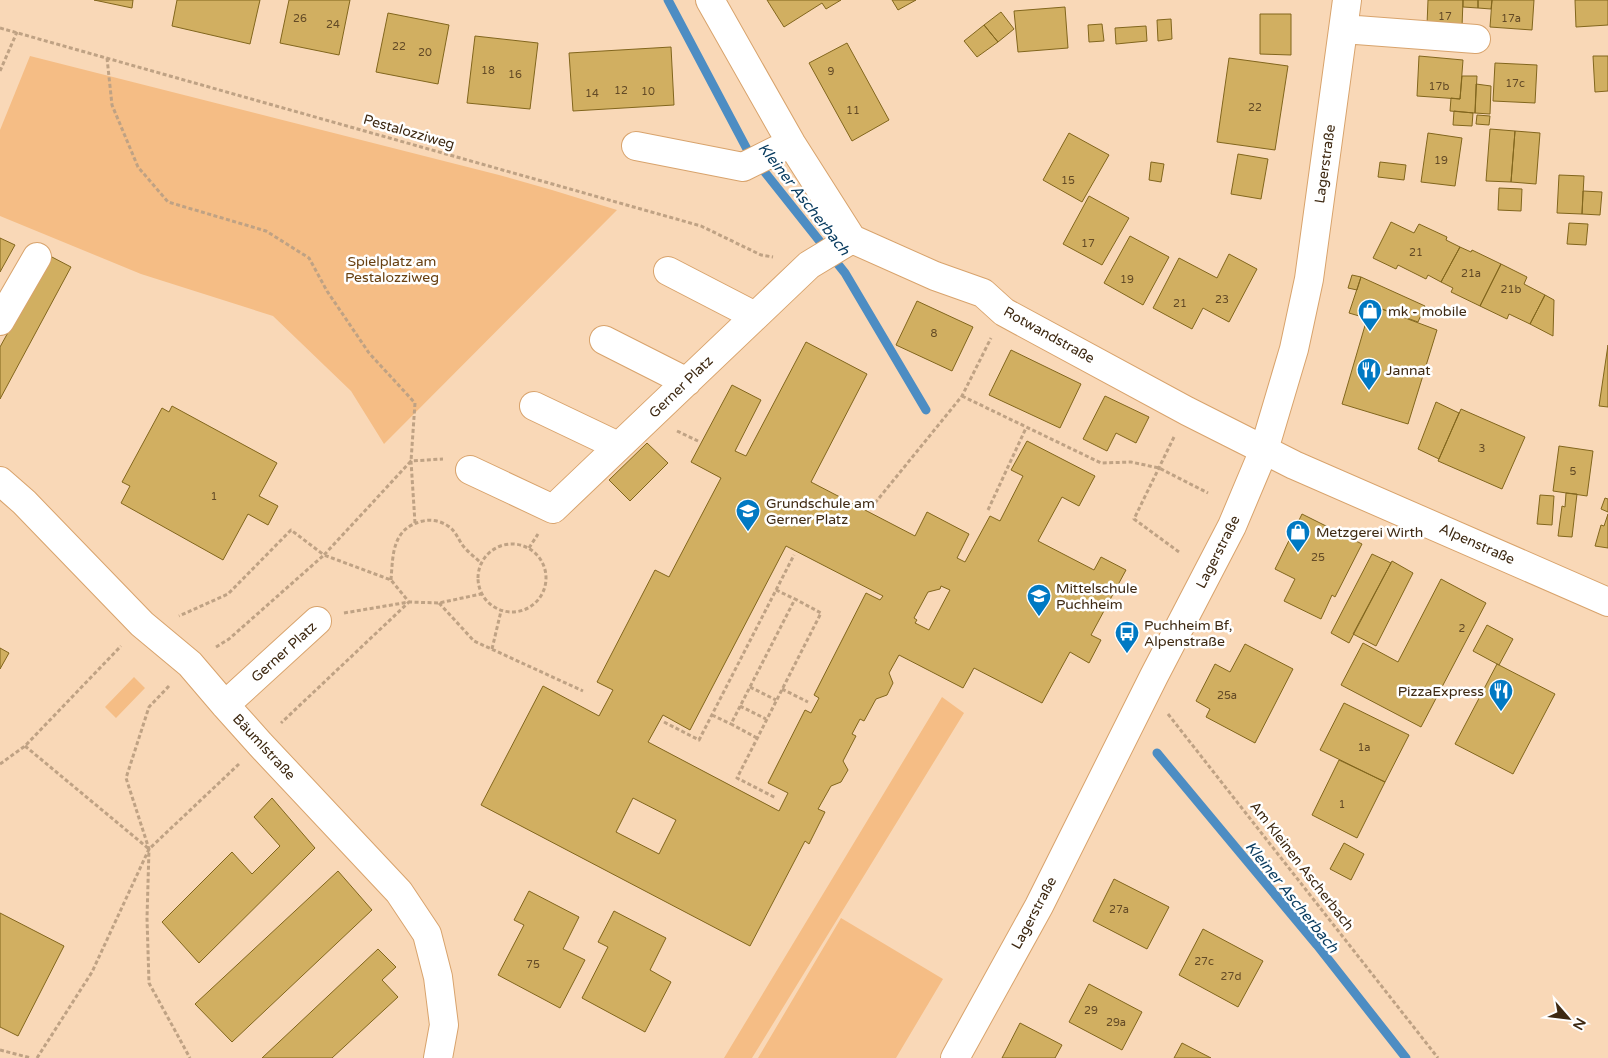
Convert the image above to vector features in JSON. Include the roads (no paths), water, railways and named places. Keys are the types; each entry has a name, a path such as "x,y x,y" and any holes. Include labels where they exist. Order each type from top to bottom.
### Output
{"street":[{"path":"710,0 782,148 852,239"},
{"name":"Lagerstraße","path":"955,1058 1039,906 1232,526 1264,450 1294,349 1309,279 1347,0"},
{"path":"1343,29 1476,39"},
{"path":"636,146 743,167 782,148"},
{"name":"Rotwandstraße","path":"852,239 935,276 983,293 1004,312 1187,411 1264,450"},
{"name":"Gerner Platz","path":"470,470 553,509 809,265 852,239"},
{"path":"0,321 37,257"},
{"path":"668,271 755,316"},
{"path":"604,340 687,382"},
{"path":"534,406 618,446"},
{"name":"Alpenstraße","path":"1264,450 1294,465 1608,602"},
{"name":"Bäumlstraße","path":"0,481 24,502 142,624 190,664 260,744 399,892 427,934 438,977 444,1026 438,1058"},
{"name":"Gerner Platz","path":"225,705 317,621"}],"waterway":[{"name":"Kleiner Ascherbach","path":"668,0 748,151 845,273 926,410"},
{"name":"Kleiner Ascherbach","path":"1157,753 1317,945 1406,1058"}],"place":[{"name":"mk - mobile","path":"1370,332"},
{"name":"Jannat","path":"1369,391"},
{"name":"Grundschule am Gerner Platz","path":"748,532"},
{"name":"Metzgerei Wirth","path":"1298,553"},
{"name":"Mittelschule Puchheim","path":"1039,617"},
{"name":"Puchheim Bf, Alpenstraße","path":"1127,654"},
{"name":"PizzaExpress","path":"1501,712"}],"park label":[{"name":"Spielplatz am Pestalozziweg","path":"392,270"}]}
